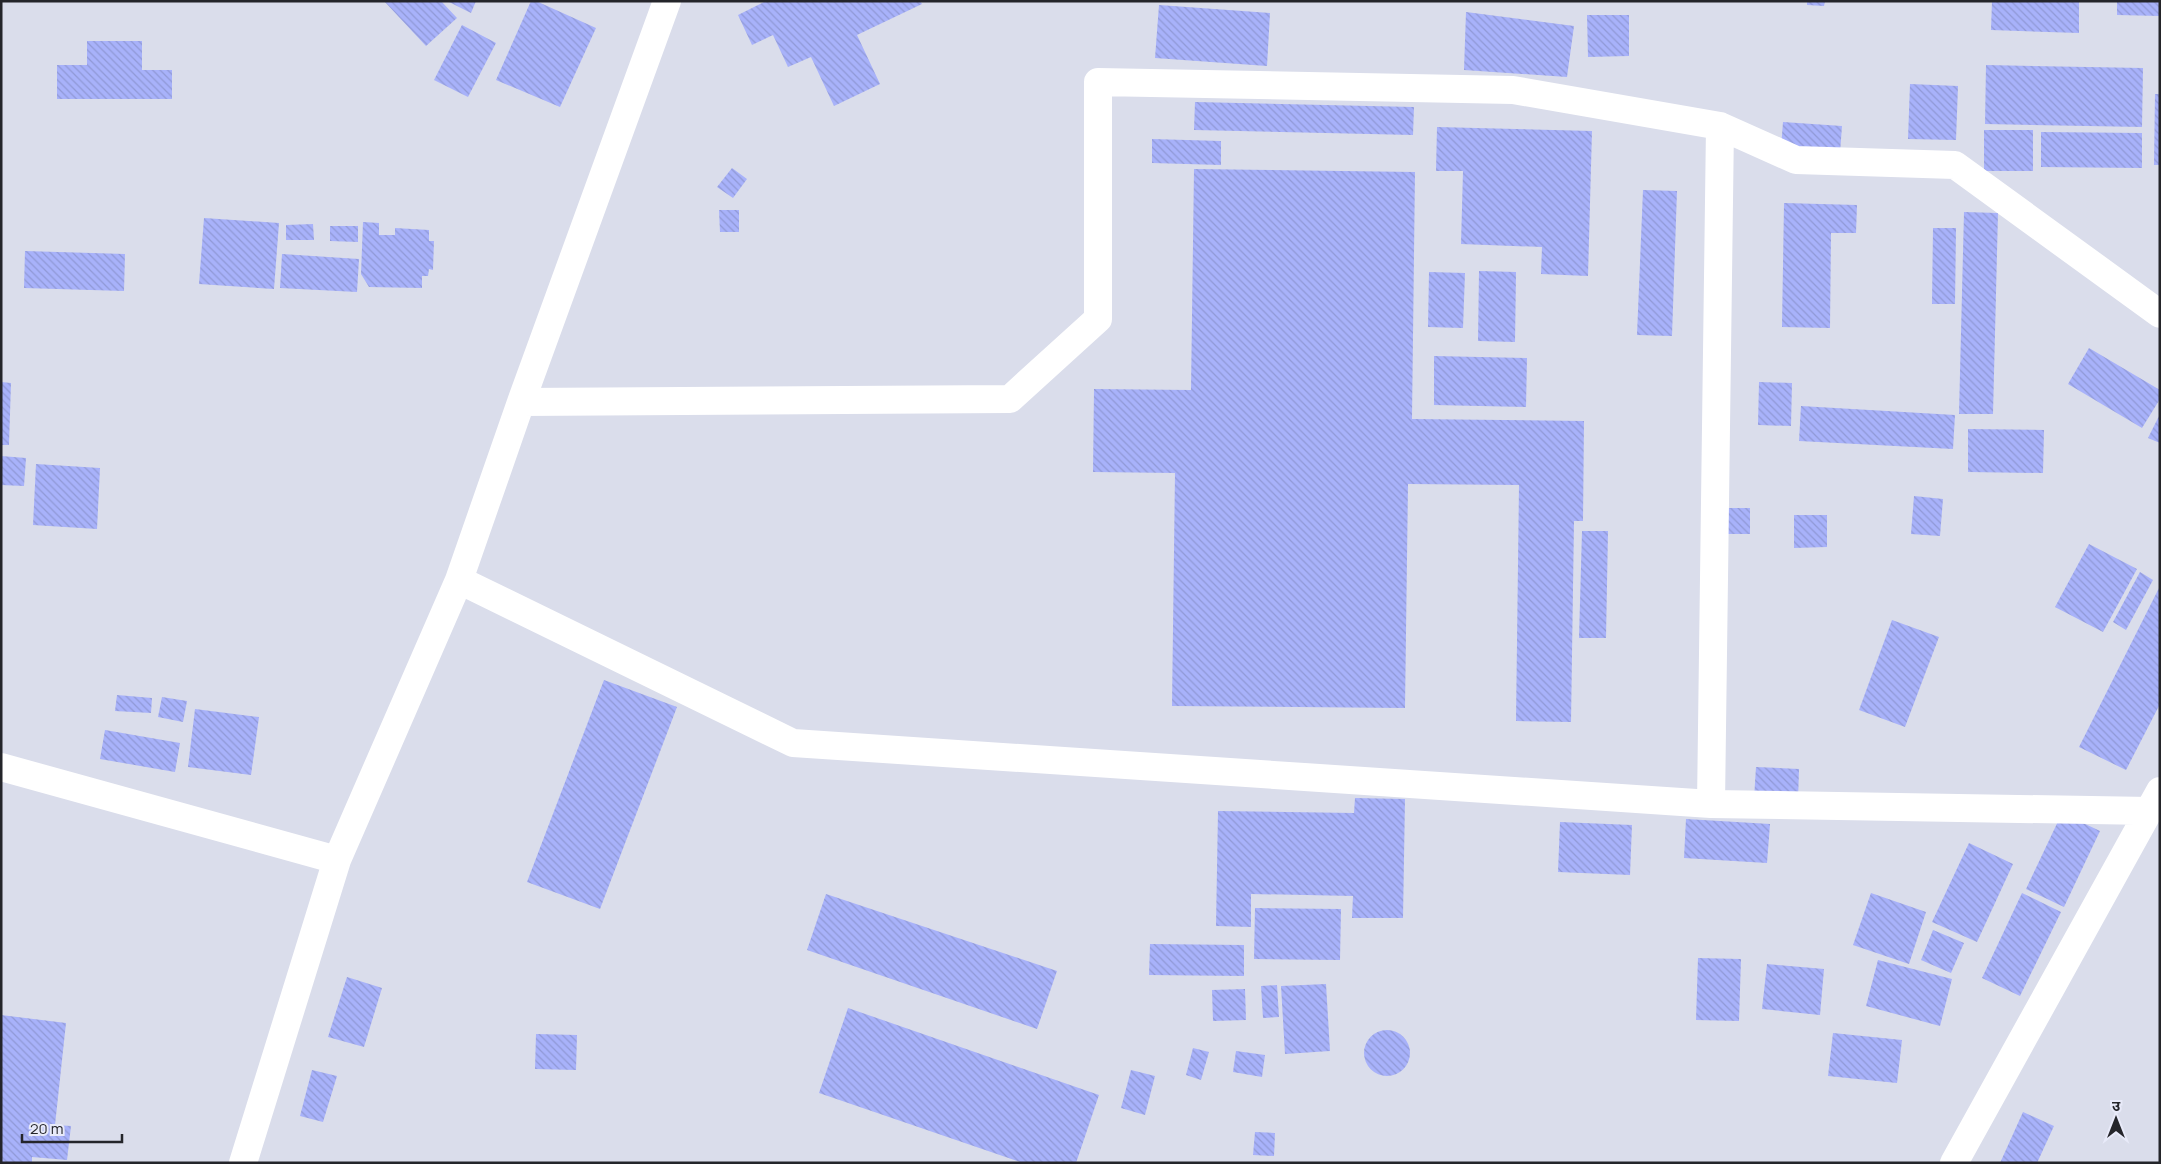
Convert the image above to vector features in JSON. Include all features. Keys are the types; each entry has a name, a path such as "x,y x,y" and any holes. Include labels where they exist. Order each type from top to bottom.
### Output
{"street":[{"path":"243,1163 336,860 460,580 666,1"},
{"path":"522,402 1010,399 1098,319 1098,82 1513,90 1720,126 1796,160 1955,165 2160,314"},
{"path":"1710,804 1720,126"},
{"path":"460,580 793,743 1710,804 2155,801 1954,1163"},
{"path":"1,767 336,860"}],"building":[{"path":"384,1 441,1 457,18 426,46"},
{"path":"447,1 476,1 471,13"},
{"path":"531,1 536,1 596,28 560,107 496,80"},
{"path":"766,1 920,1 922,4 857,35 880,84 834,106 811,57 788,67 773,35 752,45 738,15"},
{"path":"1807,1 1825,1 1824,6 1807,5"},
{"path":"1992,1 2079,1 2079,33 1991,30"},
{"path":"2117,1 2160,1 2160,16 2117,15"},
{"path":"1159,5 1270,13 1267,66 1155,58"},
{"path":"1466,12 1574,26 1567,77 1464,70"},
{"path":"1587,15 1629,15 1629,56 1588,57"},
{"path":"462,25 496,43 468,97 434,80"},
{"path":"87,41 142,41 142,70 172,70 172,99 57,99 57,65 87,65"},
{"path":"1986,65 2143,68 2142,127 1985,124"},
{"path":"1910,84 1958,86 1956,140 1908,139"},
{"path":"2155,94 2160,94 2160,165 2154,165"},
{"path":"1195,102 1414,107 1413,135 1194,130"},
{"path":"1783,122 1842,126 1840,153 1781,148"},
{"path":"1437,127 1592,131 1588,276 1541,274 1542,247 1461,244 1463,171 1436,171"},
{"path":"1984,130 2033,130 2033,171 1984,171"},
{"path":"2041,132 2142,133 2142,168 2041,167"},
{"path":"1152,139 1221,141 1221,165 1152,163"},
{"path":"732,168 747,179 733,198 717,187"},
{"path":"1194,169 1415,172 1412,419 1584,421 1583,521 1574,521 1571,722 1516,721 1519,485 1408,484 1405,708 1172,706 1175,473 1093,472 1094,389 1191,390"},
{"path":"1643,190 1677,191 1672,336 1637,335"},
{"path":"1784,203 1857,205 1856,233 1831,233 1830,328 1782,327"},
{"path":"719,210 739,210 739,232 720,232"},
{"path":"1964,212 1998,213 1993,414 1959,414"},
{"path":"204,218 279,223 274,289 199,284"},
{"path":"363,222 379,223 379,235 395,235 395,228 429,230 429,241 434,241 433,270 429,269 428,276 422,276 422,288 369,287 361,274"},
{"path":"313,224 314,240 286,240 286,225"},
{"path":"330,226 358,226 358,242 330,241"},
{"path":"1933,228 1956,228 1955,304 1932,304"},
{"path":"25,251 125,254 124,291 24,288"},
{"path":"282,254 359,259 357,292 280,288"},
{"path":"1479,271 1516,272 1515,342 1478,341"},
{"path":"1429,272 1465,273 1463,328 1428,327"},
{"path":"2089,348 2160,390 2160,399 2142,428 2068,384"},
{"path":"1434,356 1527,358 1526,407 1434,405"},
{"path":"1,382 11,383 9,445 1,445"},
{"path":"1759,382 1792,383 1791,426 1758,425"},
{"path":"1801,406 1955,415 1953,449 1799,441"},
{"path":"2160,414 2160,443 2148,438"},
{"path":"1968,429 2044,430 2043,473 1968,472"},
{"path":"1,456 26,458 24,486 1,485"},
{"path":"36,464 100,468 97,529 33,525"},
{"path":"1914,496 1943,499 1940,536 1911,534"},
{"path":"1723,508 1750,508 1750,534 1723,534"},
{"path":"1794,515 1827,515 1827,547 1794,548"},
{"path":"1582,531 1608,531 1606,638 1579,638"},
{"path":"2089,544 2137,569 2103,632 2055,607"},
{"path":"2140,572 2153,580 2126,630 2113,622"},
{"path":"2160,586 2160,704 2126,770 2079,747"},
{"path":"1892,620 1939,637 1905,727 1859,710"},
{"path":"604,680 677,707 600,909 527,882"},
{"path":"117,695 152,698 151,713 115,711"},
{"path":"162,697 187,701 183,722 158,717"},
{"path":"195,709 259,717 251,775 188,767"},
{"path":"105,730 180,743 175,772 100,759"},
{"path":"1756,767 1799,769 1798,801 1754,799"},
{"path":"1355,798 1405,799 1403,918 1352,918 1353,896 1251,894 1251,927 1216,926 1218,811 1354,813"},
{"path":"2062,813 2100,831 2064,907 2026,889"},
{"path":"1686,819 1770,824 1767,863 1684,858"},
{"path":"1560,822 1632,825 1630,875 1558,872"},
{"path":"1969,843 2013,864 1977,942 1932,922"},
{"path":"1871,893 1926,912 1909,964 1853,945"},
{"path":"2022,893 2061,912 2020,996 1982,978"},
{"path":"826,894 1057,971 1037,1029 807,950"},
{"path":"1255,908 1341,909 1340,960 1254,959"},
{"path":"1933,930 1964,943 1951,973 1921,960"},
{"path":"1150,944 1244,945 1244,976 1149,975"},
{"path":"1698,958 1741,959 1739,1021 1696,1020"},
{"path":"1878,960 1952,979 1940,1026 1866,1006"},
{"path":"1767,964 1824,969 1820,1015 1762,1009"},
{"path":"347,977 382,988 364,1047 328,1037"},
{"path":"1326,984 1330,1051 1285,1054 1281,986"},
{"path":"1277,985 1279,1017 1263,1018 1261,986"},
{"path":"1245,989 1246,1020 1213,1021 1212,990"},
{"path":"848,1008 1099,1095 1076,1163 1023,1163 819,1093"},
{"path":"1,1015 66,1023 55,1125 71,1126 67,1160 32,1157 32,1163 1,1163"},
{"path":"1382,1030 1392,1030 1404,1036 1409,1044 1409,1062 1404,1070 1396,1075 1382,1076 1374,1073 1367,1066 1364,1058 1364,1048 1367,1040 1374,1033"},
{"path":"1833,1033 1902,1040 1897,1083 1828,1076"},
{"path":"536,1034 577,1035 576,1070 535,1069"},
{"path":"1193,1048 1209,1052 1201,1080 1186,1075"},
{"path":"1236,1051 1265,1055 1262,1077 1233,1072"},
{"path":"312,1070 337,1076 323,1122 300,1116"},
{"path":"1131,1070 1155,1076 1145,1115 1121,1108"},
{"path":"2023,1112 2054,1126 2037,1163 2000,1163"},
{"path":"1255,1132 1275,1133 1274,1156 1253,1155"}]}
